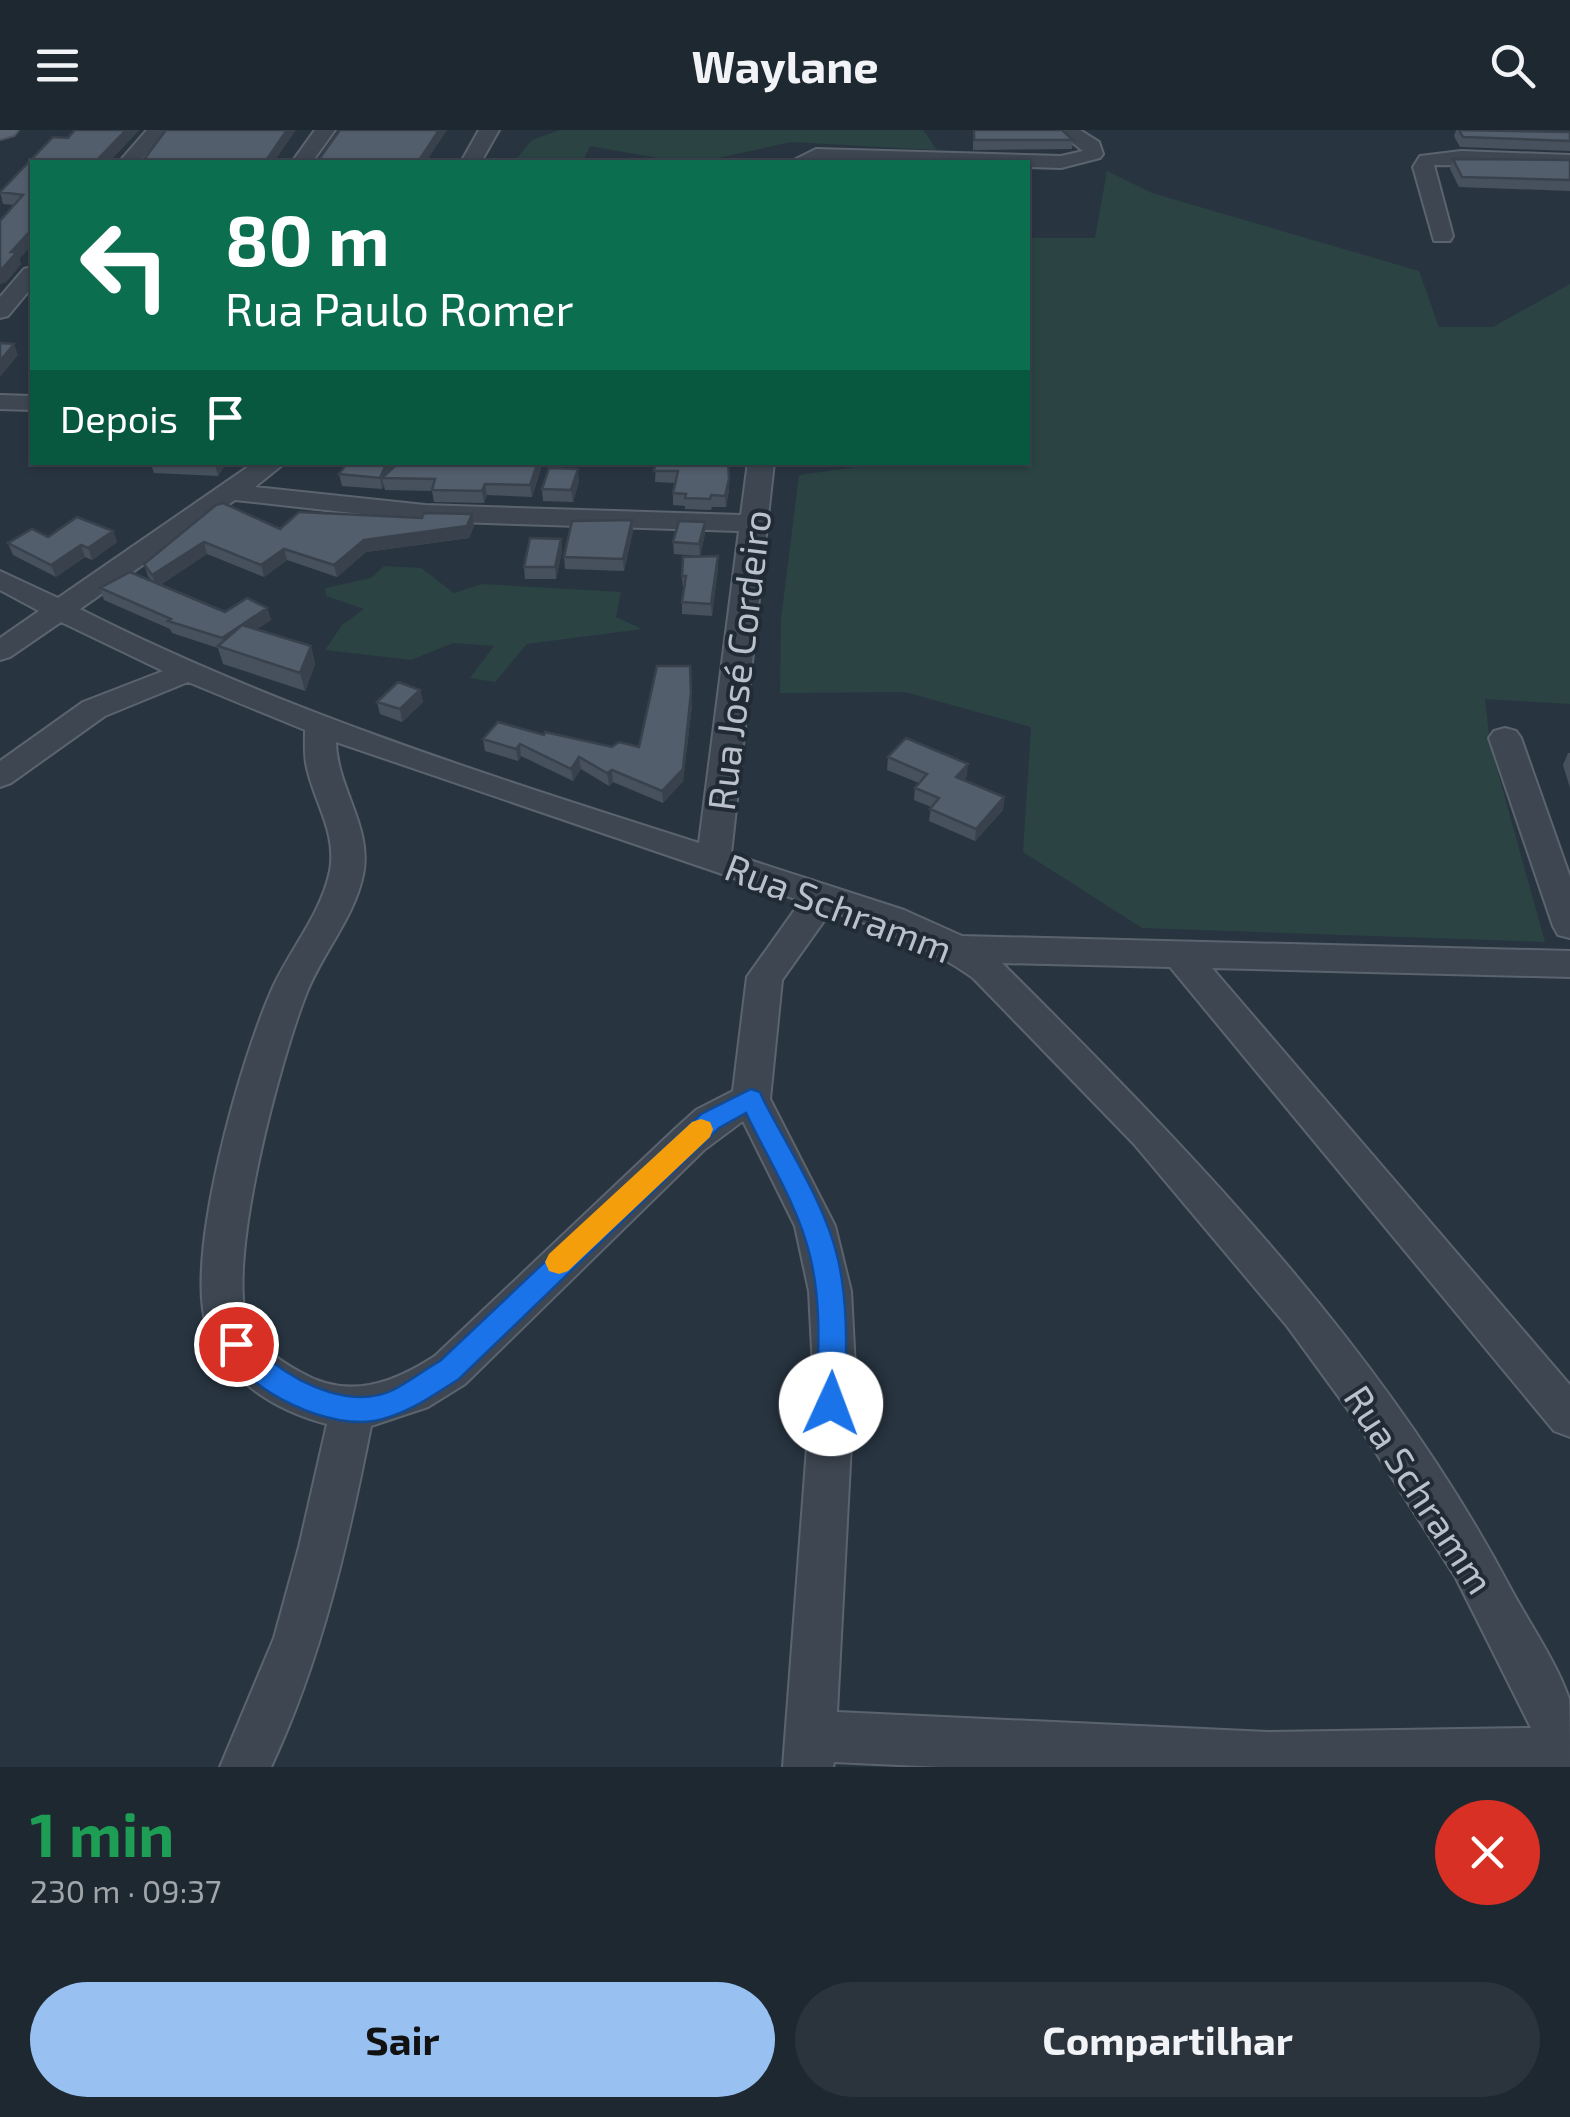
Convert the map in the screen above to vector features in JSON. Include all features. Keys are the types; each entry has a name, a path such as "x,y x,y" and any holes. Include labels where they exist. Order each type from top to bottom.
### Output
{"street":[{"path":"132,160 158,130"},
{"path":"303,160 325,130"},
{"path":"472,160 489,130"},
{"path":"1030,161 1061,162 1092,154 1092,146 1066,130"},
{"path":"805,160 816,155 991,160"},
{"path":"1442,236 1424,168 1427,160 1461,157 1570,161"},
{"path":"3,307 30,276"},
{"path":"3,307 30,306"},
{"path":"0,402 30,403"},
{"path":"0,651 269,465"},
{"name":"Rua José Cordeiro","path":"714,858 761,465"},
{"path":"232,492 396,512 754,523"},
{"name":"Rua Schramm","path":"0,579 186,672 320,727 892,919 958,949 1011,991 1148,1133 1302,1313 1367,1401 1462,1546 1570,1752"},
{"path":"0,776 94,709 186,672"},
{"path":"320,727 324,772 350,838 346,877 290,989 276,1028 236,1186 221,1265 221,1298 227,1326 257,1368 306,1397 352,1410 381,1407 404,1398 450,1370 710,1121 751,1099"},
{"path":"1506,738 1570,926"},
{"path":"824,896 765,977 757,1020 751,1099 814,1226 830,1291 834,1368 809,1752 1268,1757 1570,1752"},
{"path":"958,949 1570,964"},
{"path":"1181,956 1570,1417"},
{"path":"245,1767 264,1731 304,1613 334,1501 352,1410"}],"green space":[{"path":"560,130 923,130 937,150 791,142 709,160 669,160 590,146 584,160 516,160 532,140"},
{"path":"1107,171 1152,193 1419,271 1439,327 1493,327 1570,284 1570,704 1485,699 1490,744 1545,942 1142,928 1023,852 1031,727 905,692 780,693 781,619 799,475 871,465 1030,465 1030,238 1095,238"},
{"path":"384,566 421,568 454,593 482,584 621,592 616,617 642,629 527,644 495,682 470,678 494,646 453,643 411,660 325,650 342,625 364,609 326,596 325,588 371,578"}],"building":[{"path":"75,130 126,130 97,160 31,160 53,137 68,138"},
{"path":"166,130 287,130 266,160 144,160"},
{"path":"340,130 439,130 419,160 318,160"},
{"path":"974,130 1062,130 1073,140 974,140"},
{"path":"1459,130 1570,132 1570,141 1463,137"},
{"path":"1453,159 1570,160 1570,180 1462,177"},
{"path":"30,161 30,231 0,271 0,221 23,195 0,192"},
{"path":"0,343 14,344 0,361"},
{"path":"346,465 386,465 380,478 339,474"},
{"path":"396,465 537,465 530,485 485,484 482,491 432,490 435,479 382,478"},
{"path":"655,465 728,465 729,479 725,496 685,498 686,494 673,493 678,471 654,471"},
{"path":"549,468 578,469 571,490 542,489"},
{"path":"223,503 280,529 299,512 422,518 424,513 472,514 467,526 364,540 334,565 284,549 261,565 204,542 152,575 144,564"},
{"path":"77,517 113,531 88,548 81,545 51,565 8,543 32,529 48,537"},
{"path":"632,520 623,559 564,557 572,521"},
{"path":"679,521 705,522 699,544 673,542"},
{"path":"530,538 561,539 555,567 524,567"},
{"path":"718,556 711,604 682,602 686,576 682,576 683,557"},
{"path":"130,572 225,612 247,598 267,608 222,638 168,621 171,619 100,588"},
{"path":"242,625 311,646 300,673 218,646"},
{"path":"657,666 690,666 683,769 662,791 612,770 607,773 579,757 571,769 520,744 516,749 483,739 498,722 544,735 545,732 612,747 619,742 639,747"},
{"path":"398,682 420,690 400,709 377,702"},
{"path":"906,738 968,764 956,777 1004,797 976,829 930,809 939,798 915,788 927,774 888,757"}],"slow traffic":[{"path":"559,1262 701,1129"}],"route":[{"path":"236,1344 257,1368 280,1384 330,1406 352,1410 381,1407 404,1398 450,1370 484,1333 710,1121 751,1099 814,1226 825,1260 833,1328 831,1404"}]}
